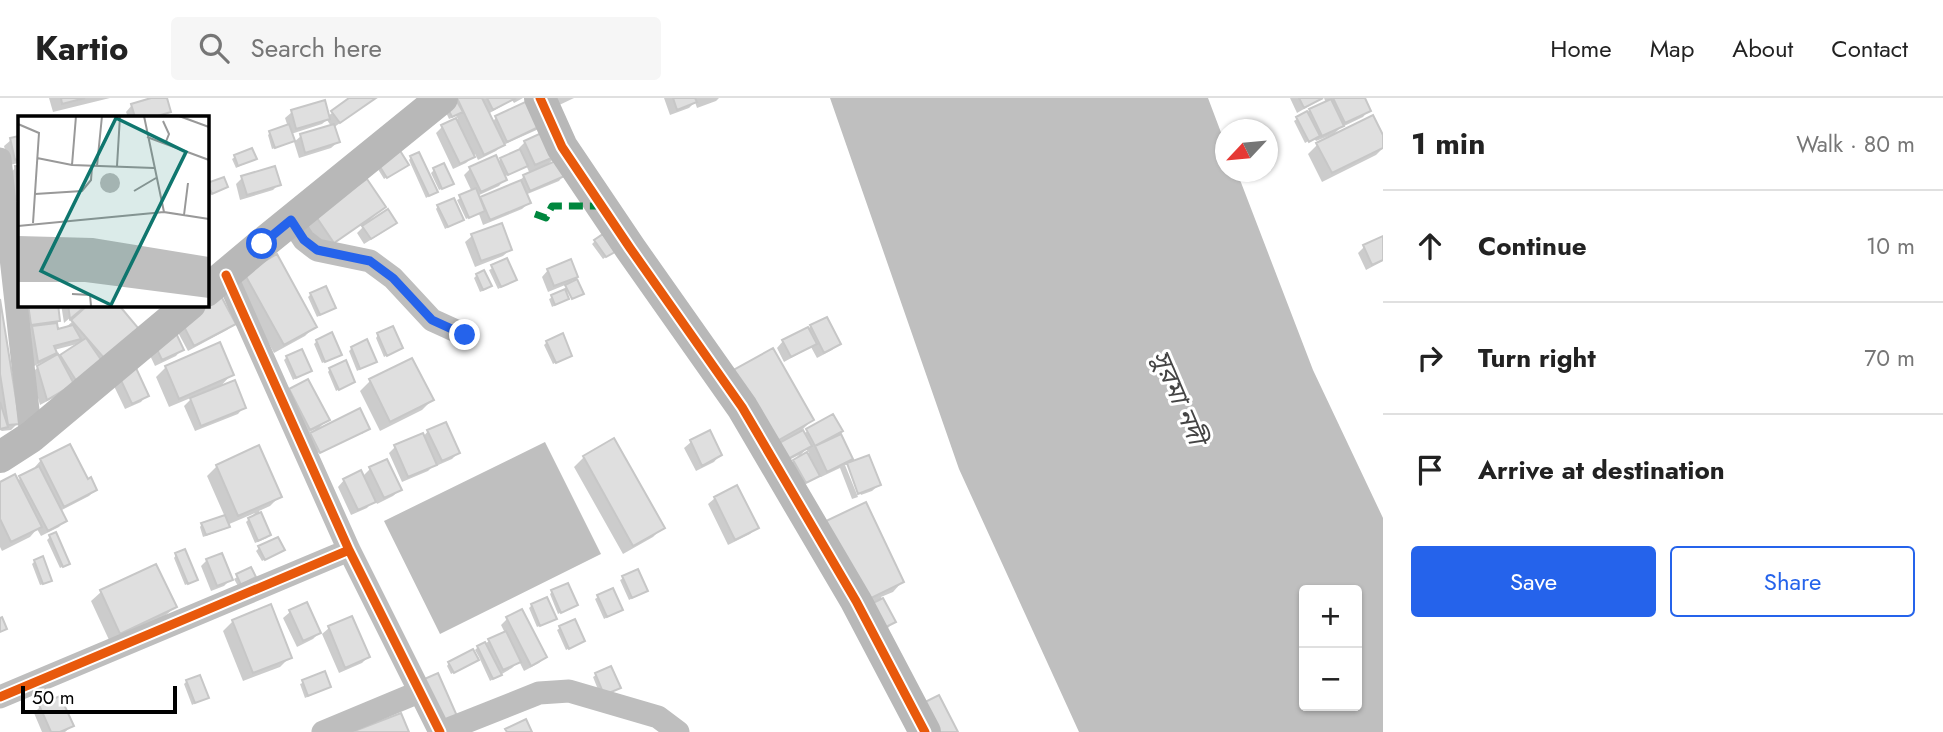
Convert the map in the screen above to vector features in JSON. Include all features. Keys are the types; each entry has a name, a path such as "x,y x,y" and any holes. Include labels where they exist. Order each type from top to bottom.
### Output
{"street":[{"path":"442,98 216,283 441,732 539,693 569,691 658,717 678,732"},
{"path":"540,98 562,146 629,248 742,407 856,601 925,732"},
{"path":"0,159 7,280 31,437"},
{"path":"291,220 304,240 317,250 370,261 393,278 432,320 465,335"},
{"path":"0,457 31,437 188,306"},
{"path":"0,697 349,550"},
{"path":"323,732 419,692"}],"water":[{"name":"সুরমা নদী","path":"830,98 1208,98 1216,119 1215,182 1241,182 1313,370 1383,518 1383,732 1079,732 959,469"},
{"path":"545,442 601,554 440,634 384,521"}],"building":[{"path":"61,98 85,98 62,104"},
{"path":"151,98 167,98 171,112 157,116 135,116 131,104"},
{"path":"349,98 376,98 340,123 331,111"},
{"path":"455,98 463,112 452,117 444,101"},
{"path":"457,98 482,98 505,145 484,155"},
{"path":"487,98 516,98 493,110"},
{"path":"534,98 549,122 507,142 495,116"},
{"path":"673,98 695,98 697,102 677,110"},
{"path":"1299,98 1323,98 1304,108"},
{"path":"1333,98 1365,98 1371,111 1345,123"},
{"path":"1331,99 1344,126 1322,136 1309,109"},
{"path":"325,100 330,119 296,129 291,110"},
{"path":"1307,111 1320,136 1309,142 1296,117"},
{"path":"1373,115 1383,135 1383,148 1332,173 1316,143"},
{"path":"456,118 475,157 460,164 441,125"},
{"path":"289,124 295,141 275,148 269,131"},
{"path":"334,124 340,142 305,153 300,134"},
{"path":"550,129 561,154 535,165 524,141"},
{"path":"18,136 18,159 15,160 10,138"},
{"path":"252,148 257,159 238,166 234,155"},
{"path":"399,149 409,165 387,178 377,162"},
{"path":"520,149 528,166 508,175 500,158"},
{"path":"419,152 438,192 429,196 410,156"},
{"path":"496,155 507,180 481,192 469,167"},
{"path":"560,159 567,175 530,191 523,175"},
{"path":"444,163 454,184 442,189 433,168"},
{"path":"15,166 18,166 18,188"},
{"path":"275,166 281,185 247,195 241,176"},
{"path":"224,177 228,187 212,194 208,183"},
{"path":"367,179 386,207 334,243 315,215"},
{"path":"521,180 531,203 490,220 480,197"},
{"path":"476,188 485,211 469,218 459,195"},
{"path":"454,198 464,220 448,227 437,205"},
{"path":"388,209 397,223 371,239 362,226"},
{"path":"502,223 512,250 481,261 471,234"},
{"path":"603,234 615,252 606,257 594,240"},
{"path":"1383,236 1383,260 1372,265 1363,245"},
{"path":"277,254 317,327 284,345 244,273"},
{"path":"507,258 517,280 501,287 491,265"},
{"path":"571,259 578,277 554,286 547,269"},
{"path":"484,270 492,286 483,290 476,274"},
{"path":"577,279 584,294 572,299 565,285"},
{"path":"326,286 336,308 320,315 310,293"},
{"path":"565,289 569,299 555,305 551,295"},
{"path":"221,296 236,324 194,346 179,317 201,306 208,306 208,302"},
{"path":"0,299 20,424 8,425 0,374"},
{"path":"28,306 58,306 60,321 31,325"},
{"path":"68,306 86,306 70,319"},
{"path":"87,306 120,306 139,329 104,358 71,320"},
{"path":"827,317 841,344 824,353 810,325"},
{"path":"57,323 58,329 73,325 81,339 54,346 57,353 38,362 32,326"},
{"path":"393,326 403,348 387,356 377,333"},
{"path":"808,327 817,344 791,357 782,340"},
{"path":"175,331 184,350 162,360 153,341"},
{"path":"332,332 342,355 325,362 316,340"},
{"path":"563,333 572,356 556,363 546,341"},
{"path":"86,338 104,364 77,382 60,355"},
{"path":"367,339 377,362 360,369 351,347"},
{"path":"220,342 234,375 179,399 165,366"},
{"path":"773,348 814,420 770,445 730,372"},
{"path":"302,349 312,371 296,378 286,356"},
{"path":"58,354 74,384 47,400 37,366"},
{"path":"412,358 434,400 390,422 369,379"},
{"path":"346,360 355,382 339,390 329,368"},
{"path":"136,368 149,396 132,404 119,376"},
{"path":"308,379 330,420 310,430 289,389"},
{"path":"235,380 246,408 201,426 190,398"},
{"path":"0,402 8,427 0,429"},
{"path":"360,408 370,429 320,453 310,433"},
{"path":"833,414 843,431 815,446 806,429"},
{"path":"446,422 460,453 442,461 427,430"},
{"path":"710,430 722,455 702,466 690,440"},
{"path":"803,430 812,446 788,459 779,443"},
{"path":"423,433 437,465 408,477 394,445"},
{"path":"841,434 853,459 827,472 815,446"},
{"path":"614,438 665,528 633,546 583,456"},
{"path":"70,444 88,479 91,477 97,490 64,507 40,459"},
{"path":"259,445 282,497 238,516 216,465"},
{"path":"807,452 820,476 806,483 793,460"},
{"path":"869,455 881,485 858,494 847,463"},
{"path":"387,459 402,490 384,498 369,467"},
{"path":"39,466 67,521 48,531 19,476"},
{"path":"361,470 376,502 358,510 343,479"},
{"path":"15,474 42,527 11,542 0,519 0,482"},
{"path":"737,485 759,528 735,540 714,497"},
{"path":"866,502 904,582 863,602 824,522"},
{"path":"261,512 271,535 258,541 248,518"},
{"path":"225,515 230,527 206,535 201,523"},
{"path":"56,532 70,564 63,567 49,535"},
{"path":"278,537 285,550 265,560 258,546"},
{"path":"185,549 198,580 188,584 175,553"},
{"path":"222,553 233,580 217,586 206,559"},
{"path":"43,556 52,581 43,584 34,560"},
{"path":"156,564 177,607 120,634 100,590"},
{"path":"251,567 256,577 241,585 236,574"},
{"path":"638,569 648,591 632,598 622,576"},
{"path":"568,583 578,605 561,613 551,590"},
{"path":"613,588 623,610 607,617 597,595"},
{"path":"547,597 557,619 540,626 531,604"},
{"path":"883,598 896,622 880,630 867,606"},
{"path":"307,602 321,633 303,641 289,610"},
{"path":"271,604 292,658 253,673 232,620"},
{"path":"522,609 547,657 531,666 506,617"},
{"path":"352,616 370,657 345,668 328,626"},
{"path":"2,617 7,629 0,632 0,618"},
{"path":"575,619 585,641 569,649 559,626"},
{"path":"506,631 521,662 503,670 488,639"},
{"path":"485,642 502,675 493,679 477,646"},
{"path":"473,649 479,660 454,673 448,662"},
{"path":"611,666 621,688 604,695 595,673"},
{"path":"325,671 331,687 308,696 302,680"},
{"path":"438,673 457,716 442,723 422,680"},
{"path":"200,675 209,698 195,703 186,680"},
{"path":"939,695 958,732 933,732 919,705"},
{"path":"60,696 74,726 60,732 51,732 39,705"},
{"path":"401,713 409,732 352,732"},
{"path":"526,719 532,732 507,732 505,729"}],"marked path":[{"path":"535,214 546,218 552,206 601,206"}],"cycle path":[{"path":"540,98 562,147 742,407 856,601 925,732"},
{"path":"226,275 349,550 440,732"},
{"path":"0,697 349,550"}],"route":[{"path":"262,244 291,220 304,240 317,250 370,261 393,278 432,320 465,335"}]}
